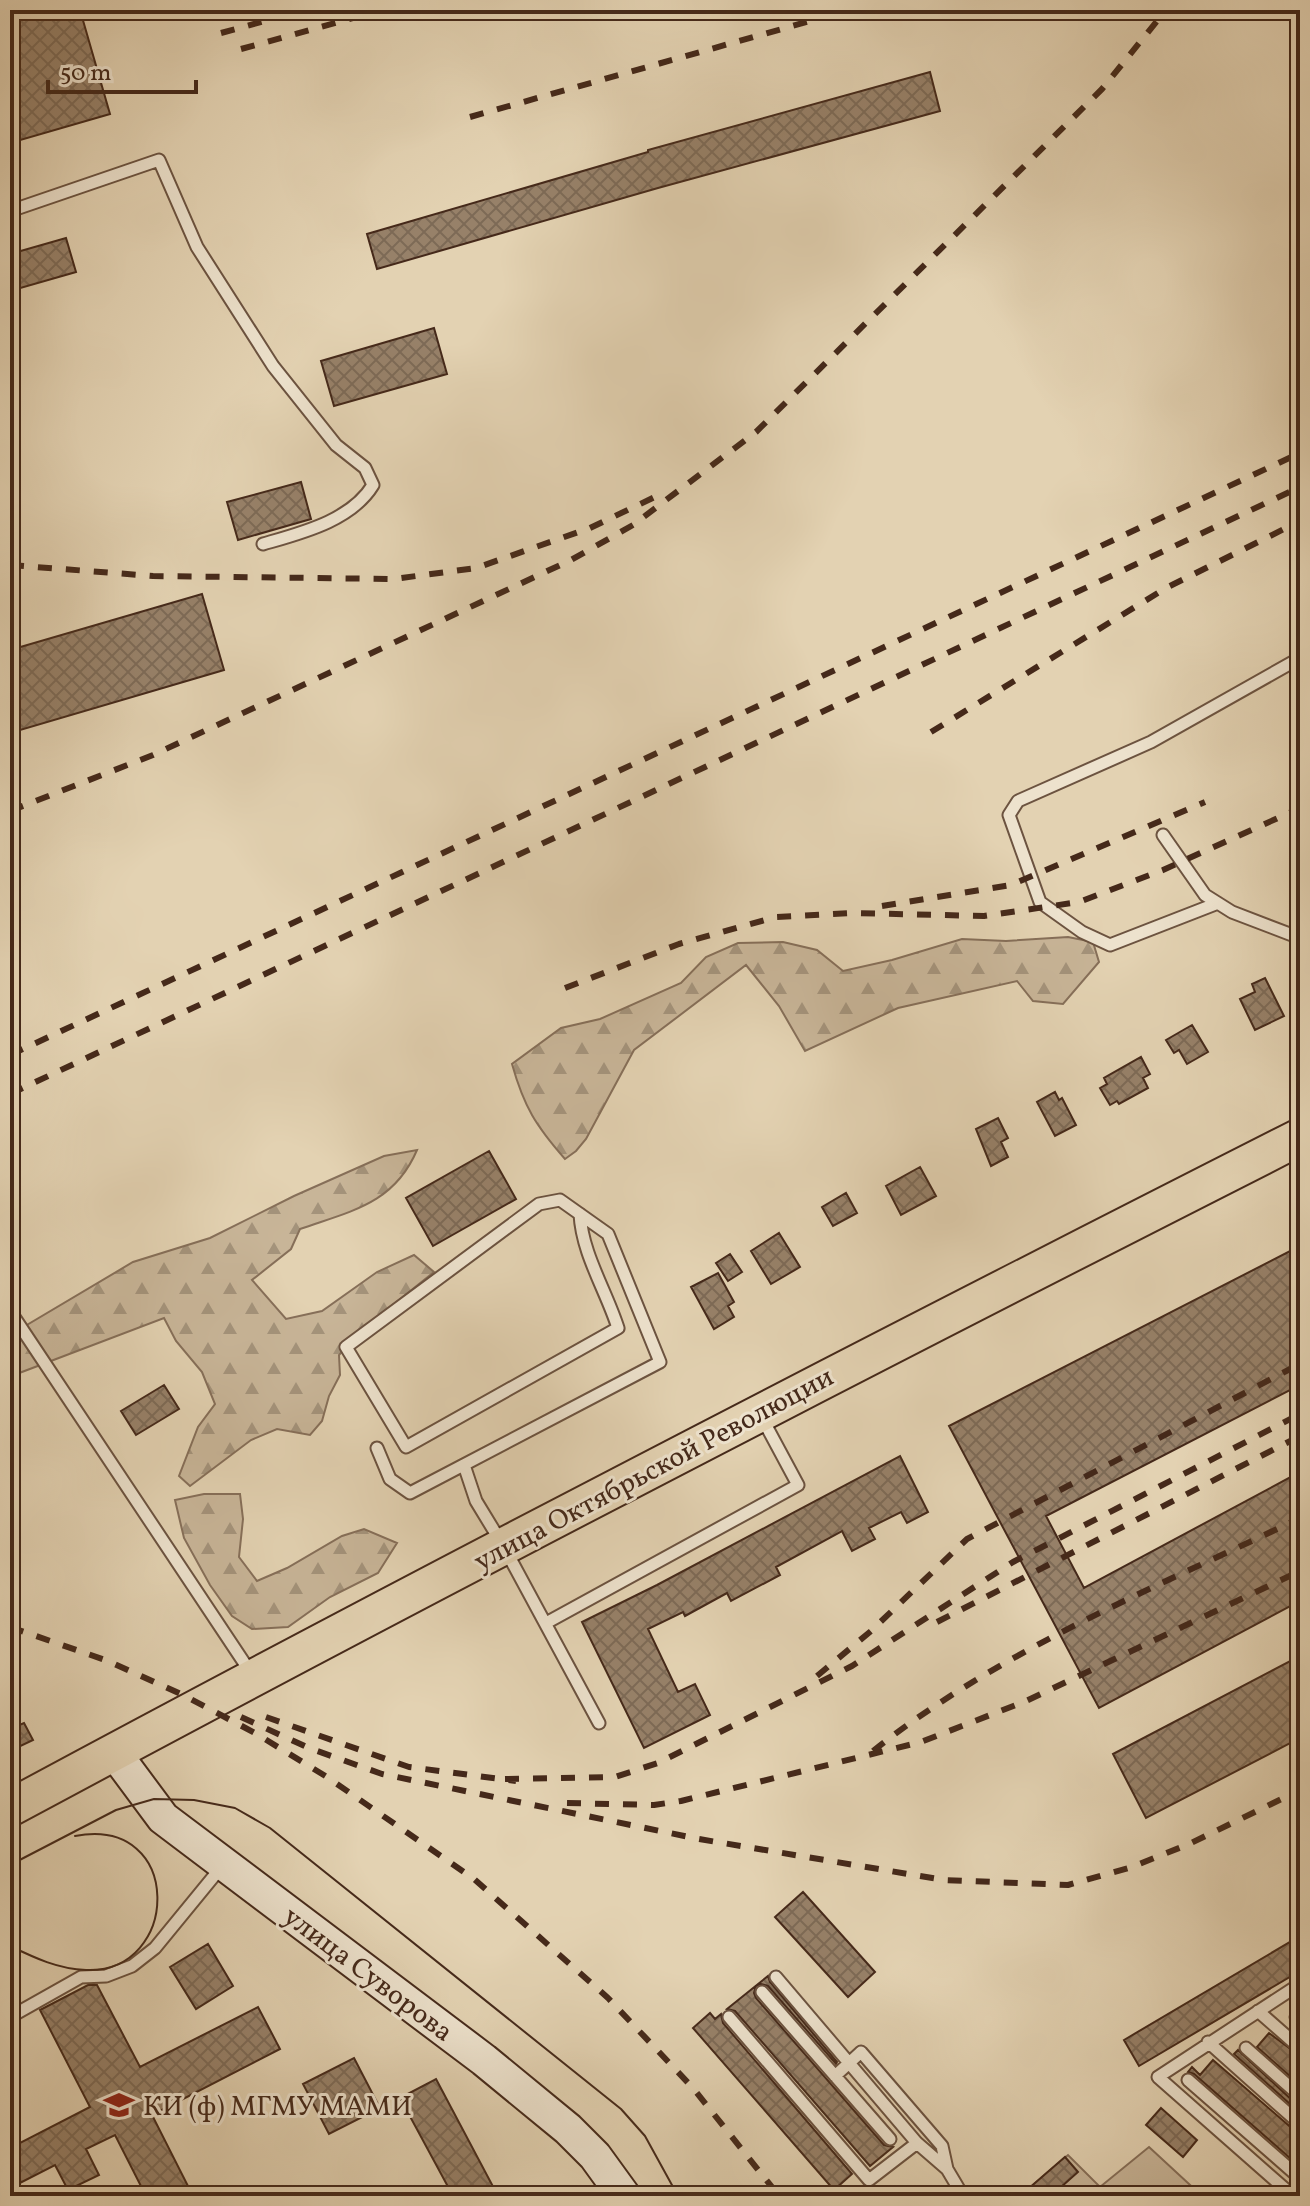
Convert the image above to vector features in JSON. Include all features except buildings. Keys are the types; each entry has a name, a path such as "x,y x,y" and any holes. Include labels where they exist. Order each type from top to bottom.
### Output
{"main road":[{"name":"улица Октябрьской Революции","path":"10,1808 759,1412 1300,1137"}],"street":[{"name":"улица Суворова","path":"114,1752 163,1818 484,2060 568,2129 595,2156 624,2196"}],"lane":[{"path":"10,211 159,160 197,247 273,366 336,445 365,468 373,485 364,500 314,529 263,544"},
{"path":"1218,903 1110,945 1082,932 1040,902 1009,815 1018,801 1151,742 1300,658"},
{"path":"1163,835 1205,895 1232,912 1300,938"},
{"path":"377,1448 390,1479 410,1493 660,1362 608,1234 580,1214 560,1200 539,1204 346,1347 406,1447 618,1328 581,1236 580,1214"},
{"path":"10,1311 253,1677"},
{"path":"546,1623 798,1485 759,1412"},
{"path":"464,1465 476,1501 599,1723"},
{"path":"10,2017 81,1977 106,1976 132,1966 155,1948 224,1865"},
{"path":"776,1977 917,2143 947,2169"},
{"path":"1293,2196 1158,2077 1300,1984"},
{"path":"762,1992 890,2139"},
{"path":"1258,2011 1300,2048"},
{"path":"729,2017 869,2180 917,2143"},
{"path":"1208,2042 1300,2124"},
{"path":"1246,2048 1300,2096"},
{"path":"835,2076 861,2052 942,2146 947,2169 963,2196"},
{"path":"1188,2080 1300,2178"}],"green space":[{"path":"1068,937 1093,942 1099,962 1063,1004 1033,1001 1017,981 898,1008 805,1051 779,1006 746,965 634,1050 586,1139 565,1159 532,1115 512,1064 561,1028 600,1019 681,983 706,957 738,943 783,942 817,950 843,971 962,939 1006,941"},
{"path":"417,1150 396,1183 383,1194 353,1210 300,1229 291,1249 252,1280 286,1319 322,1311 377,1272 414,1255 434,1272 359,1332 339,1355 340,1375 329,1396 322,1421 310,1435 277,1429 251,1440 190,1486 179,1476 198,1427 215,1404 202,1372 176,1341 164,1318 14,1375 10,1371 10,1335 133,1262 210,1238 384,1156"},
{"path":"204,1494 240,1494 243,1519 239,1557 257,1581 287,1568 342,1536 364,1529 397,1543 378,1573 330,1597 288,1627 252,1629 232,1616 210,1585 184,1538 175,1500"},
{"path":"1149,2147 1202,2196 1020,2196 1068,2155 1100,2187"}],"tram line":[{"path":"10,1865 116,1810 154,1799 194,1800 235,1808 270,1828 621,2109 645,2136 678,2196"},
{"path":"10,1946 56,1965 86,1970 117,1965 140,1948 153,1924 157,1897 152,1870 136,1849 111,1836 75,1836"}],"railway":[{"path":"221,33 305,10"},
{"path":"241,49 382,10"},
{"path":"470,117 849,10"},
{"path":"10,811 153,755 571,560 633,525 756,432 1102,89 1166,10"},
{"path":"10,1055 1300,453"},
{"path":"10,1094 1300,487"},
{"path":"10,565 153,576 394,579 476,568 590,528 659,495"},
{"path":"931,732 1166,588 1300,521"},
{"path":"882,906 1011,885 1205,802"},
{"path":"565,988 679,944 776,917 851,913 984,916 1079,902 1163,870 1300,808"},
{"path":"817,1676 871,1631 967,1539 1294,1367"},
{"path":"505,1779 615,1777 658,1763 852,1666 1013,1562 1300,1414"},
{"path":"937,1622 1300,1436"},
{"path":"873,1751 922,1715 1026,1651 1300,1518"},
{"path":"567,1803 654,1805 681,1801 921,1742 1026,1701 1300,1571"},
{"path":"10,1627 108,1661 183,1695 255,1733 327,1777 474,1879 608,1998 693,2088 779,2196"},
{"path":"241,1717 309,1748 382,1774 699,1839 944,1880 1068,1885 1132,1867 1189,1844 1300,1790"},
{"path":"266,1717 409,1767 516,1781"}],"place":[{"name":"КИ (ф) МГМУ МАМИ","path":"119,2105"}]}
